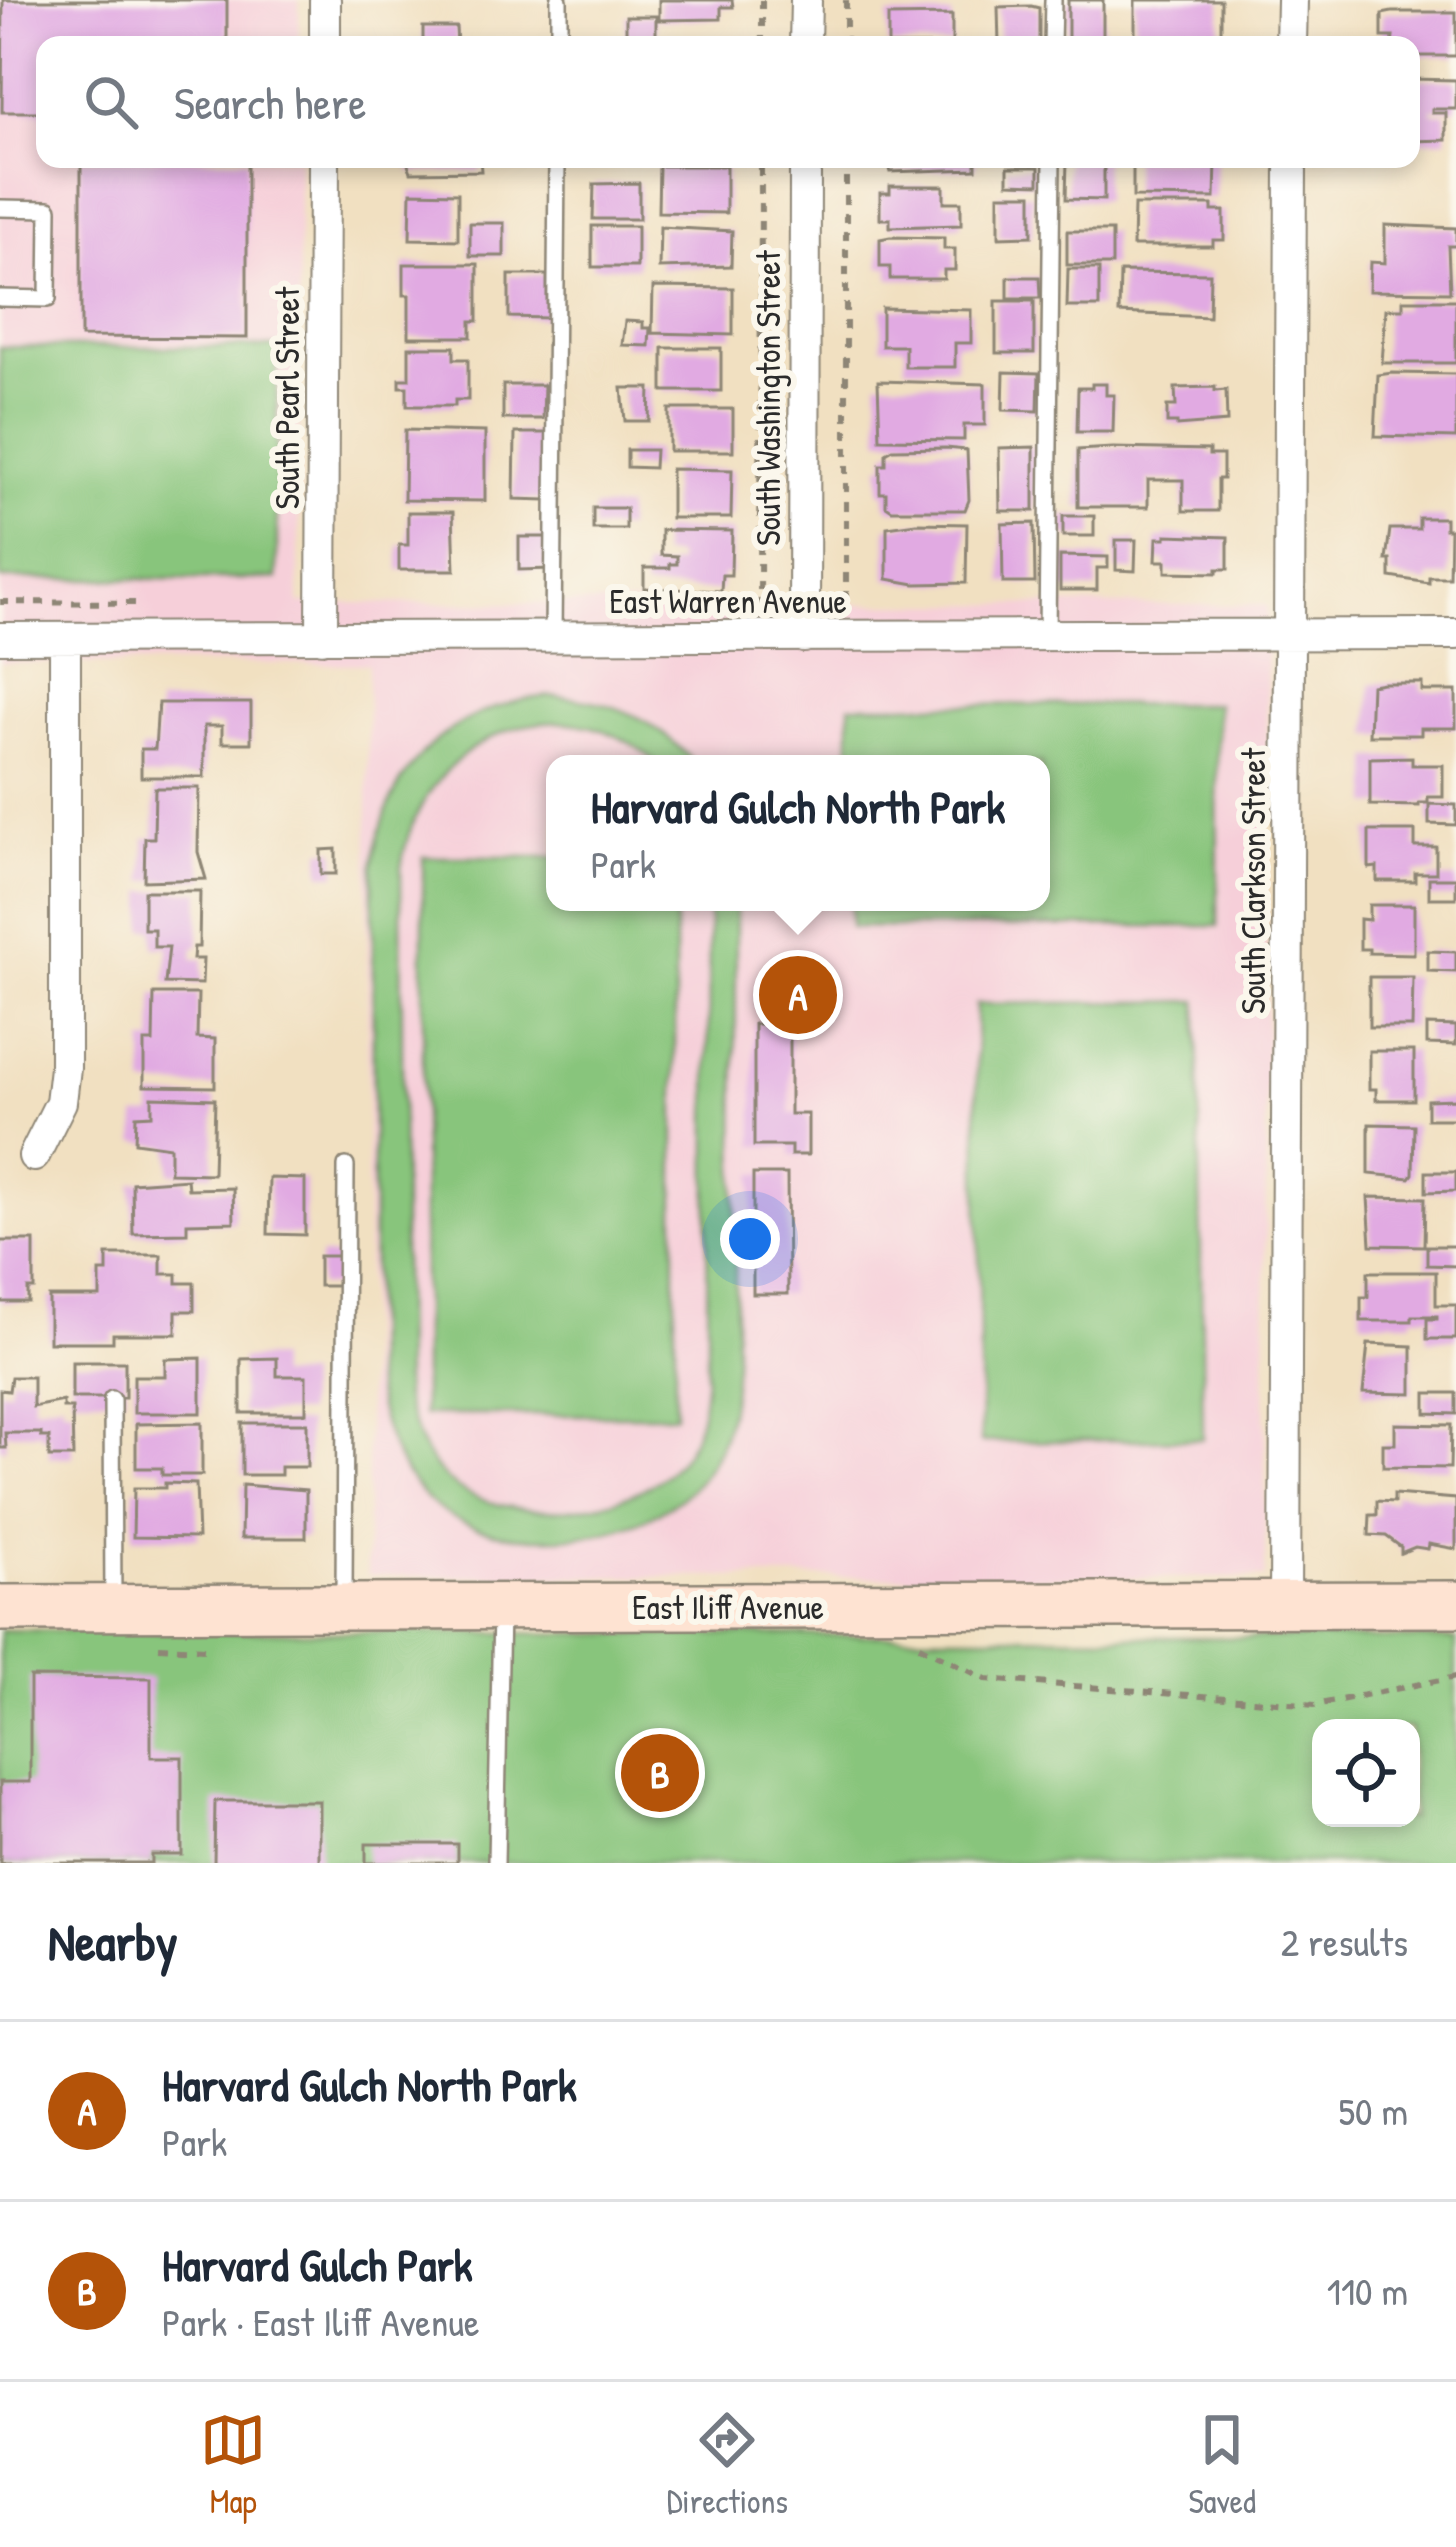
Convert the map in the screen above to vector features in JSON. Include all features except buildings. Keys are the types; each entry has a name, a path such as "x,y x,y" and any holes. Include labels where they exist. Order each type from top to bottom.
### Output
{"street":[{"path":"325,0 325,36"},
{"path":"806,0 806,36"},
{"path":"1292,0 1292,36"},
{"name":"South Pearl Street","path":"322,638 324,168"},
{"name":"South Washington Street","path":"804,637 805,168"},
{"name":"South Clarkson Street","path":"1285,1604 1291,168"},
{"name":"East Warren Avenue","path":"0,638 1456,634"},
{"path":"34,1156 61,1102 65,1068 65,639"},
{"name":"East Iliff Avenue","path":"0,1608 1456,1604"}],"lane":[{"path":"559,0 559,36"},
{"path":"1052,36 1053,0"},
{"path":"553,639 557,168"},
{"path":"1047,635 1052,168"},
{"path":"0,208 49,209 48,299 0,298"},
{"path":"344,1608 346,1166"},
{"path":"112,1399 113,1608"},
{"path":"496,1863 502,1607"}],"path":[{"path":"762,0 762,36"},
{"path":"846,0 846,36"},
{"path":"760,612 761,168"},
{"path":"846,168 846,613"},
{"path":"0,602 156,603"},
{"path":"904,1639 986,1679 1315,1705 1456,1677"}],"shaded area":[{"path":"0,0 299,0 299,36 36,36 36,168 299,168 299,603 1267,605 1265,1578 367,1576 368,664 0,663"}],"green space":[{"path":"0,347 277,347 277,579 0,579"},
{"path":"548,696 611,706 647,722 686,755 645,755 619,737 578,724 537,723 498,734 464,755 435,785 413,823 401,868 404,1398 431,1462 446,1479 470,1494 530,1510 597,1505 656,1481 677,1463 692,1440 701,1414 707,1359 709,911 736,911 735,1360 724,1434 704,1474 679,1499 647,1518 610,1531 569,1537 528,1538 489,1531 454,1518 426,1498 389,1440 373,1372 373,866 380,830 408,771 428,748 480,713"},
{"path":"1217,704 1218,926 851,927 851,911 1050,911 1050,755 850,755 850,705"},
{"path":"423,857 546,857 546,911 675,911 675,1415 423,1415"},
{"path":"1198,1001 1203,1439 981,1442 976,1004"},
{"path":"0,1630 1456,1639 1456,1863 0,1863"}],"place":[{"name":"Harvard Gulch North Park","path":"798,995"},
{"name":"Harvard Gulch Park","path":"660,1773"}]}
